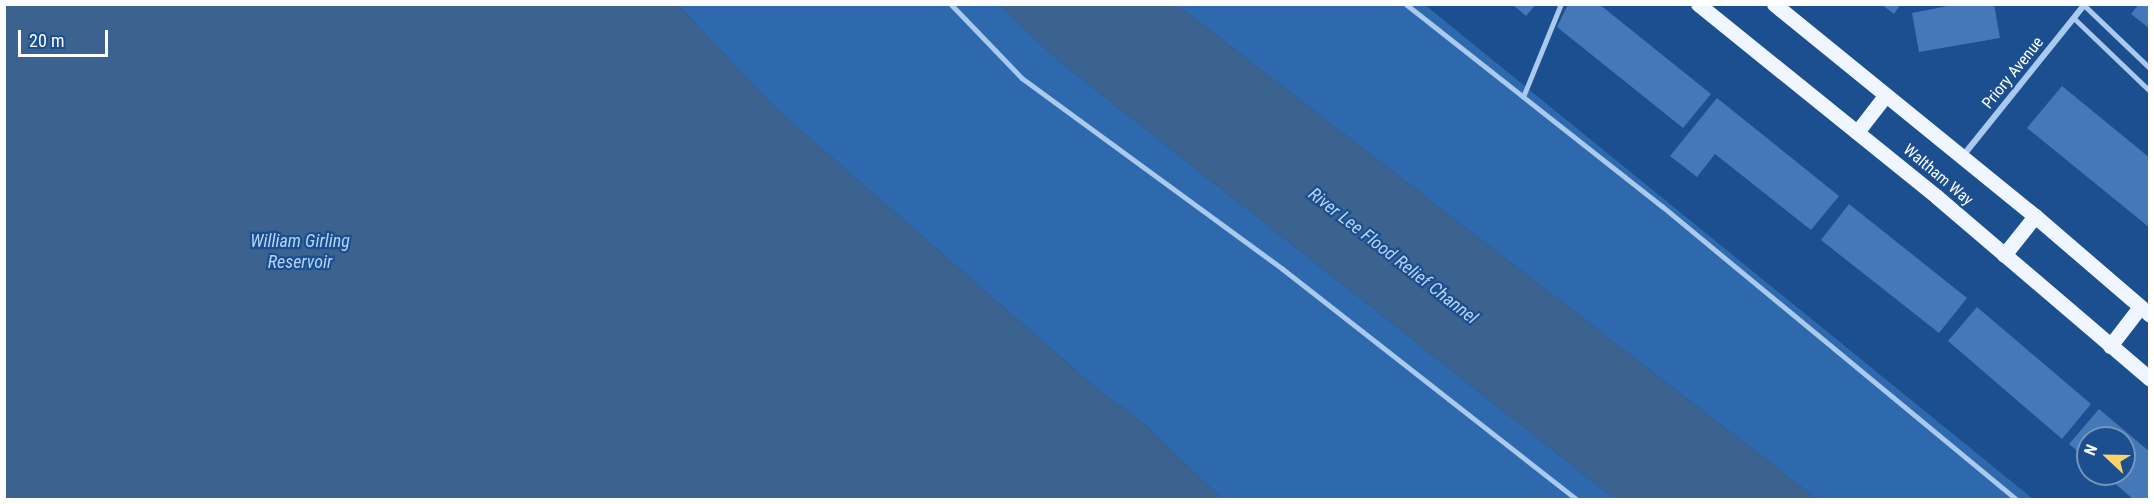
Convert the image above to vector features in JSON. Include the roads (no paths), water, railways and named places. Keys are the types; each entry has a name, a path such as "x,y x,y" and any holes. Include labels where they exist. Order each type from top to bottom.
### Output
{"main road":[{"name":"Waltham Way","path":"1698,4 1857,132 2150,380"},
{"name":"Waltham Way","path":"1774,4 2035,216 2145,311"},
{"path":"1857,132 1885,96"},
{"path":"2004,255 2035,216"},
{"path":"2110,346 2145,311"}],"street":[{"name":"Priory Avenue","path":"1962,158 2085,5"}],"lane":[{"path":"951,4 1022,78 1283,269 1578,500"},
{"path":"1406,4 1662,206 2017,500"},
{"path":"1524,97 1561,4"},
{"path":"2085,5 2150,68"},
{"path":"2074,18 2150,91"}],"water":[{"name":"William Girling Reservoir","path":"4,5 678,5 772,105 1096,388 1141,421 1222,499 5,499"},
{"name":"River Lee Flood Relief Channel","path":"1000,5 1177,5 1817,499 1615,499 1059,61"}]}
